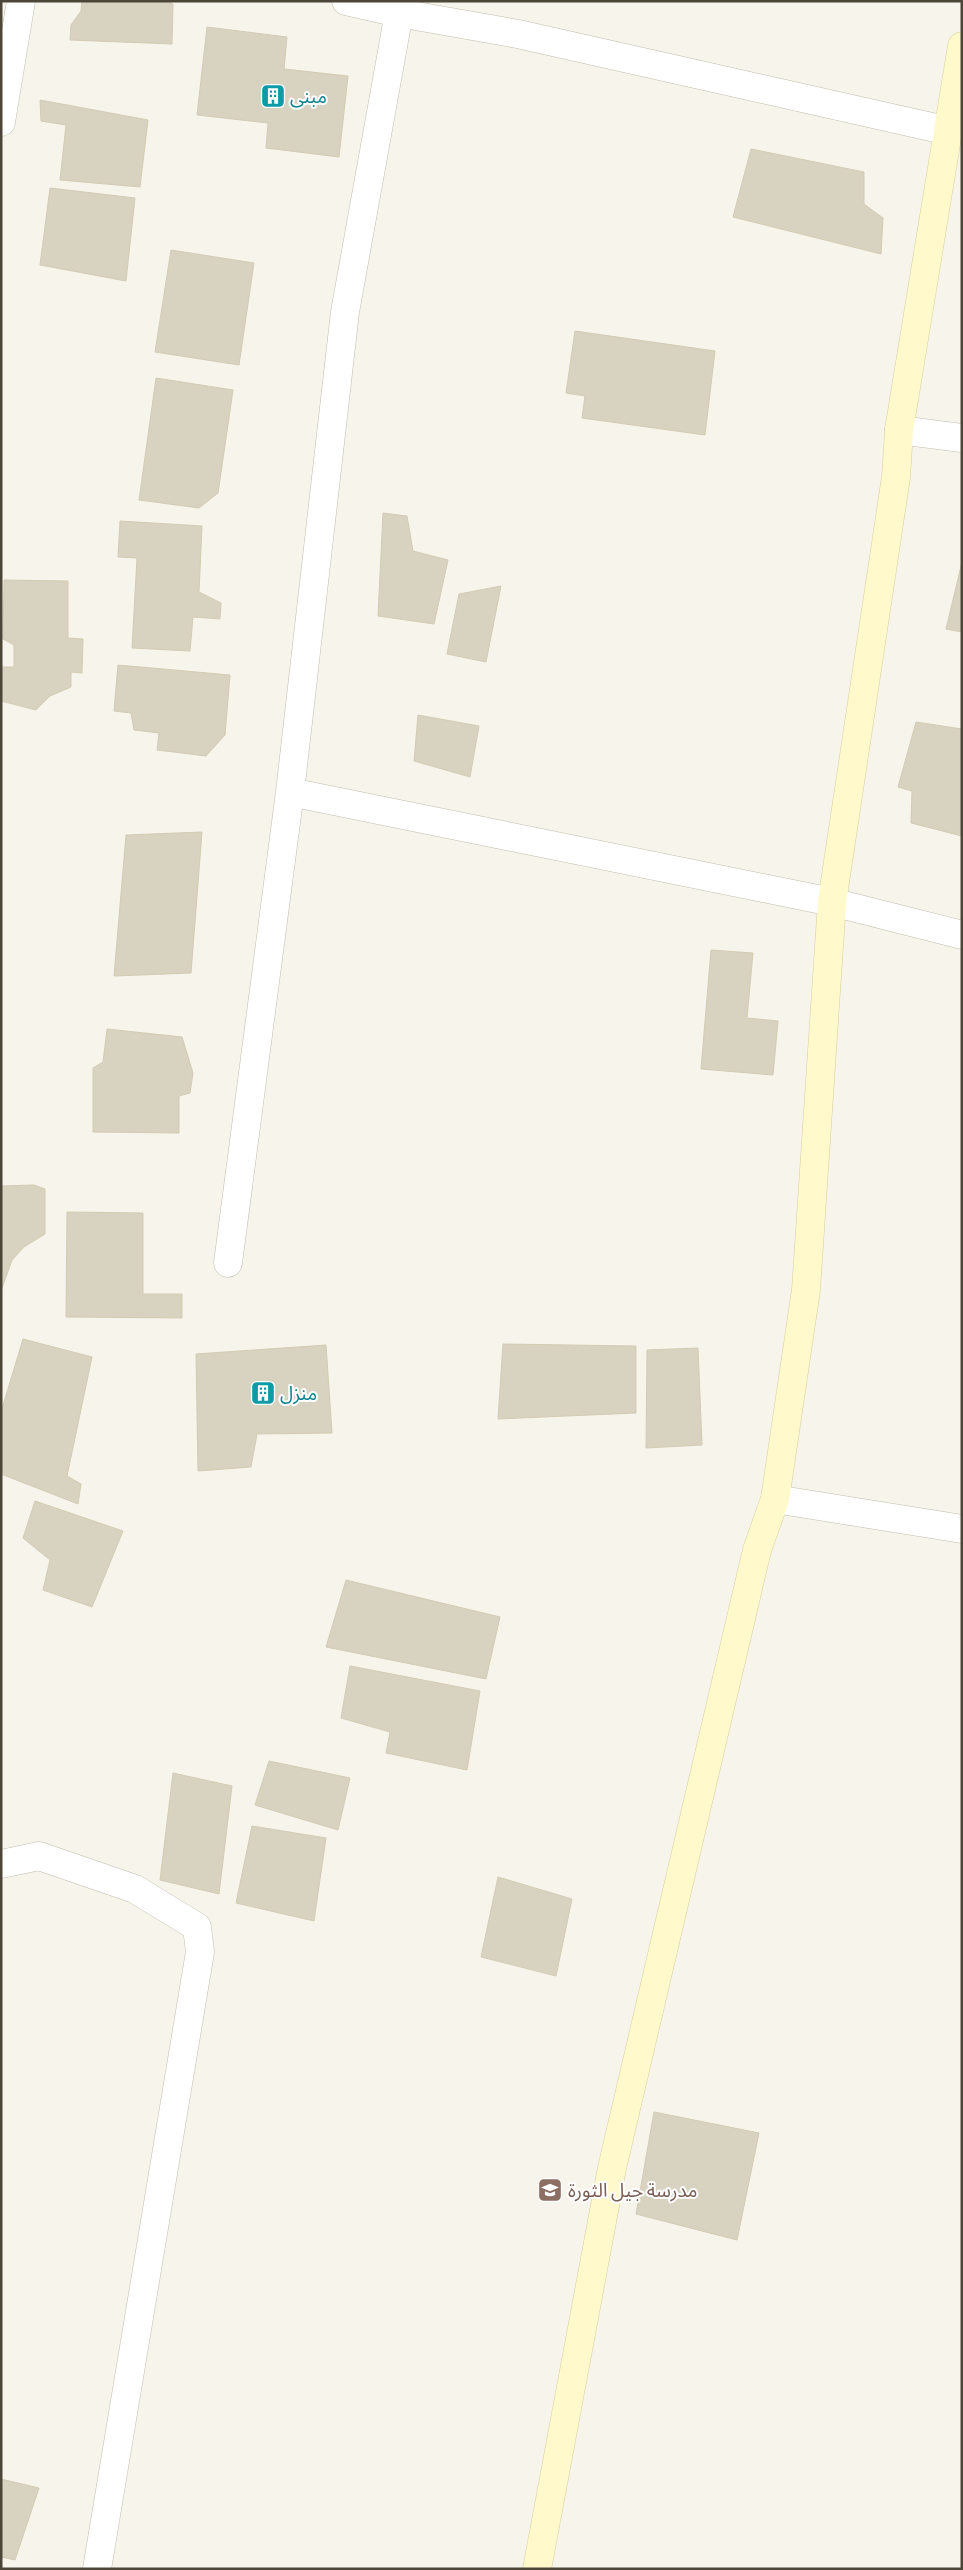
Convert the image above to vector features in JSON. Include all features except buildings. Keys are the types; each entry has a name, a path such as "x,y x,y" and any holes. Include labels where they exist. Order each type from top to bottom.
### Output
{"street":[{"path":"1,122 21,1"},
{"path":"346,1 398,13 518,34 949,131"},
{"path":"228,1263 290,792 345,312 398,13"},
{"path":"537,2569 612,2168 757,1550 776,1499 806,1290 832,902 896,477 899,430 962,46"},
{"path":"899,430 962,438"},
{"path":"290,792 832,902 962,935"},
{"path":"776,1499 962,1529"},
{"path":"1,1864 39,1856 135,1890 197,1927 200,1952 97,2569"}],"place":[{"name":"مبنى","path":"273,96"},
{"name":"منزل","path":"263,1393"},
{"name":"مدرسة جيل الثورة","path":"550,2190"}]}
